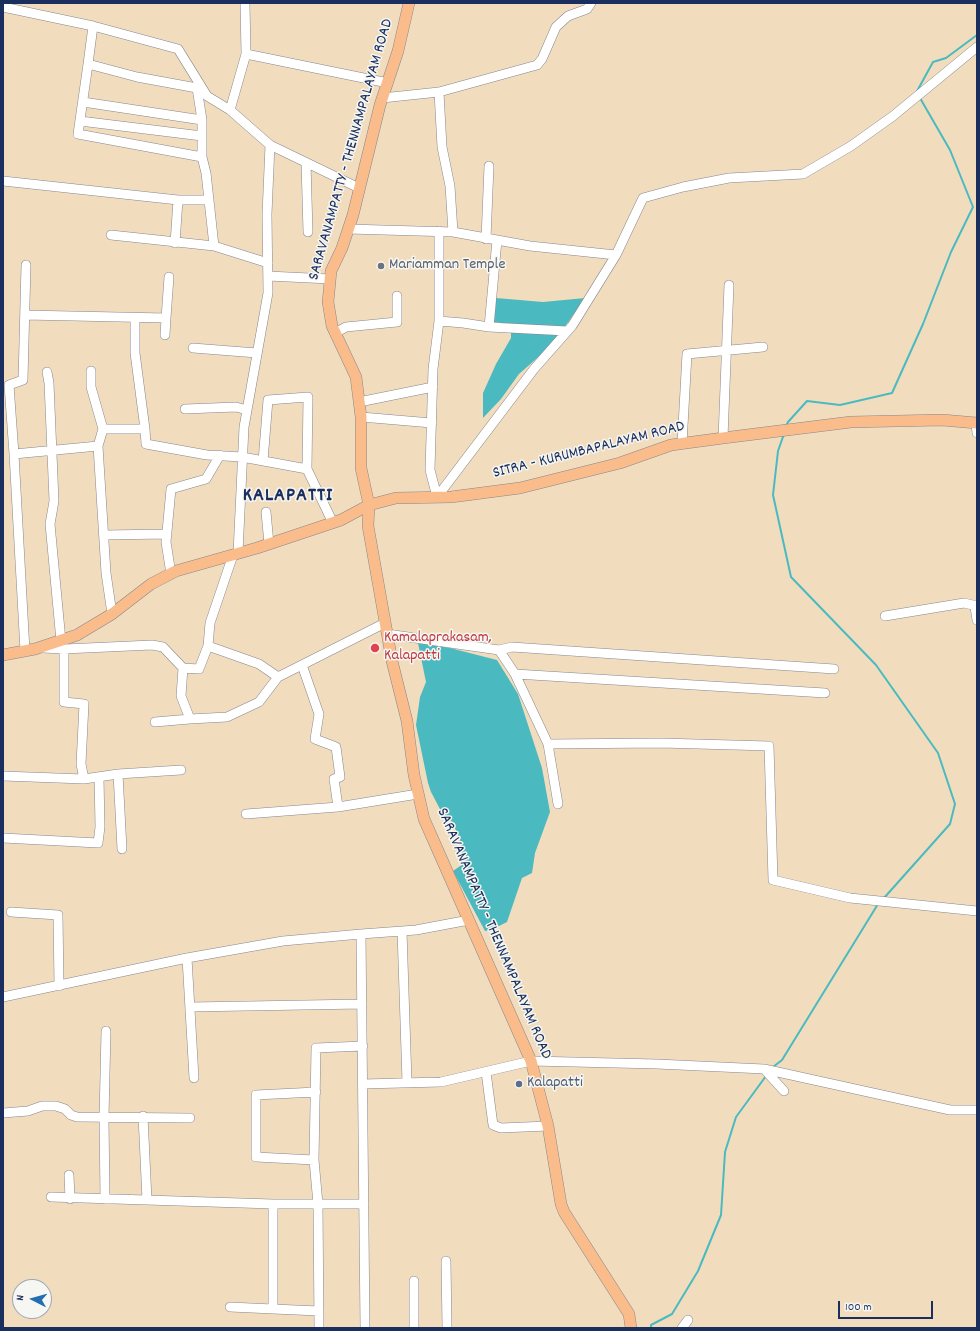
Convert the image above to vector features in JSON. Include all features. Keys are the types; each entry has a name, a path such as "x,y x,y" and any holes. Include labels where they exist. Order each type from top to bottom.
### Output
{"main road":[{"name":"SARAVANAMPATTY - THENNAMPALAYAM ROAD","path":"410,3 398,51 382,98 348,229 342,248 331,271 328,302 332,326 356,377 361,417 361,468 369,505 368,526 387,634 407,721 418,794 424,820 531,1060 548,1126 561,1204 564,1212 629,1314 633,1326"},
{"name":"SITRA - KURUMBAPALAYAM ROAD","path":"3,655 40,647 62,645 112,614 151,584 171,574 333,523 369,505 396,498 437,497 520,488 620,463 671,445 770,432 851,422 942,420 977,426"}],"street":[{"path":"230,110 246,54 245,3"},
{"path":"382,98 439,92 537,65 542,60 556,27 568,16 587,9 591,3"},
{"path":"4,9 93,26 178,49 198,85 207,96 230,110 270,146 359,188"},
{"path":"93,26 78,134 202,157"},
{"path":"437,497 534,369 567,331 616,255 643,198 683,187 729,178 803,174 852,146 936,83 977,48"},
{"path":"246,54 388,83"},
{"path":"88,64 137,77 198,85"},
{"path":"198,85 202,120 202,157 214,246"},
{"path":"439,92 442,147 450,186 453,232"},
{"path":"82,102 202,120"},
{"path":"80,121 202,136"},
{"path":"182,668 199,669 208,646 210,622 235,554 247,410 268,293 270,146"},
{"path":"306,163 308,232"},
{"path":"486,239 489,166"},
{"path":"3,181 178,200 209,200"},
{"path":"175,242 178,200"},
{"path":"348,229 453,232 530,246 616,255"},
{"path":"437,497 430,470 433,388 439,322 439,231"},
{"path":"111,235 214,246 268,262"},
{"path":"489,327 497,240"},
{"path":"25,651 9,385 23,380 26,265"},
{"path":"268,276 330,279"},
{"path":"165,335 169,277"},
{"path":"723,438 729,285"},
{"path":"335,333 346,327 397,322 398,296"},
{"path":"25,315 166,318"},
{"path":"135,318 135,353 146,444 242,457 307,469"},
{"path":"439,322 463,323 489,327 567,331"},
{"path":"682,444 687,354 726,349 763,347"},
{"path":"193,348 257,354"},
{"path":"91,371 91,387 103,429 98,446 106,573 112,614"},
{"path":"46,372 54,501 50,524 62,645 64,702 84,704 82,764 84,779"},
{"path":"359,402 433,388"},
{"path":"263,461 268,400 308,397 307,469 333,523"},
{"path":"185,409 236,408 247,410"},
{"path":"361,417 432,423"},
{"path":"103,429 145,429"},
{"path":"14,454 98,446"},
{"path":"171,574 166,542 171,489 206,479 220,455"},
{"path":"266,512 269,544"},
{"path":"104,535 167,534"},
{"path":"885,616 964,603 976,606 977,620"},
{"path":"155,722 227,717 259,702 278,677 385,623"},
{"path":"387,634 499,650 512,647 834,669"},
{"path":"62,645 152,645 163,647 182,668 181,696 190,719"},
{"path":"208,646 259,664 278,677"},
{"path":"499,650 515,674 548,744 558,804"},
{"path":"302,665 319,714 315,739 336,747 340,777 334,779 338,807"},
{"path":"515,674 825,693"},
{"path":"548,744 769,746 773,880 850,898 977,911"},
{"path":"3,776 84,779 118,774 181,770"},
{"path":"118,774 122,849"},
{"path":"3,838 98,843 100,827 99,776"},
{"path":"246,814 338,807 418,794"},
{"path":"11,912 58,915 59,986"},
{"path":"3,997 187,958 282,941 402,931 469,920"},
{"path":"402,931 407,1082"},
{"path":"361,934 365,1328"},
{"path":"187,958 194,1078"},
{"path":"190,1007 362,1004"},
{"path":"105,1199 104,1118 106,1032"},
{"path":"319,1328 318,1204 314,1160 316,1048 363,1046"},
{"path":"363,1084 441,1082 531,1060 764,1069 950,1110 977,1110"},
{"path":"764,1069 784,1091"},
{"path":"486,1072 493,1125 501,1128 548,1126"},
{"path":"314,1160 256,1157 256,1096 316,1092"},
{"path":"3,1113 28,1111 42,1106 56,1106 65,1109 71,1116 104,1118 143,1116 190,1118"},
{"path":"143,1116 147,1200"},
{"path":"69,1175 70,1199"},
{"path":"51,1197 70,1199 273,1204 364,1204"},
{"path":"273,1204 273,1309"},
{"path":"446,1262 447,1328"},
{"path":"414,1281 414,1328"},
{"path":"230,1307 319,1311"},
{"path":"682,1328 688,1320"}],"water":[{"path":"496,298 543,302 585,298 552,345 519,374 501,399 483,418 483,393 496,364 511,338 511,324 494,322"},
{"path":"418,643 450,648 497,660 518,694 542,768 550,812 535,853 532,873 522,878 507,922 491,930 485,931 453,871 463,864 460,839 452,822 441,811 428,783 416,725 420,697 426,682"}],"waterway":[{"path":"916,93 933,62 946,58 977,35"},
{"path":"786,426 807,401 840,405 892,393 923,324 951,252 973,207 950,150 920,98"},
{"path":"784,434 778,451 773,495 791,577 876,665 938,753 955,804 950,824 884,898"},
{"path":"773,1067 782,1060 878,904"},
{"path":"651,1328 651,1325 672,1314 698,1271 721,1215 725,1152 736,1117 766,1076"}],"place":[{"name":"Mariamman Temple","path":"381,266"},
{"name":"Kamalaprakasam, Kalapatti","path":"375,648"},
{"name":"Kalapatti","path":"519,1084"}],"district":[{"name":"KALAPATTI","path":"288,497"}]}
